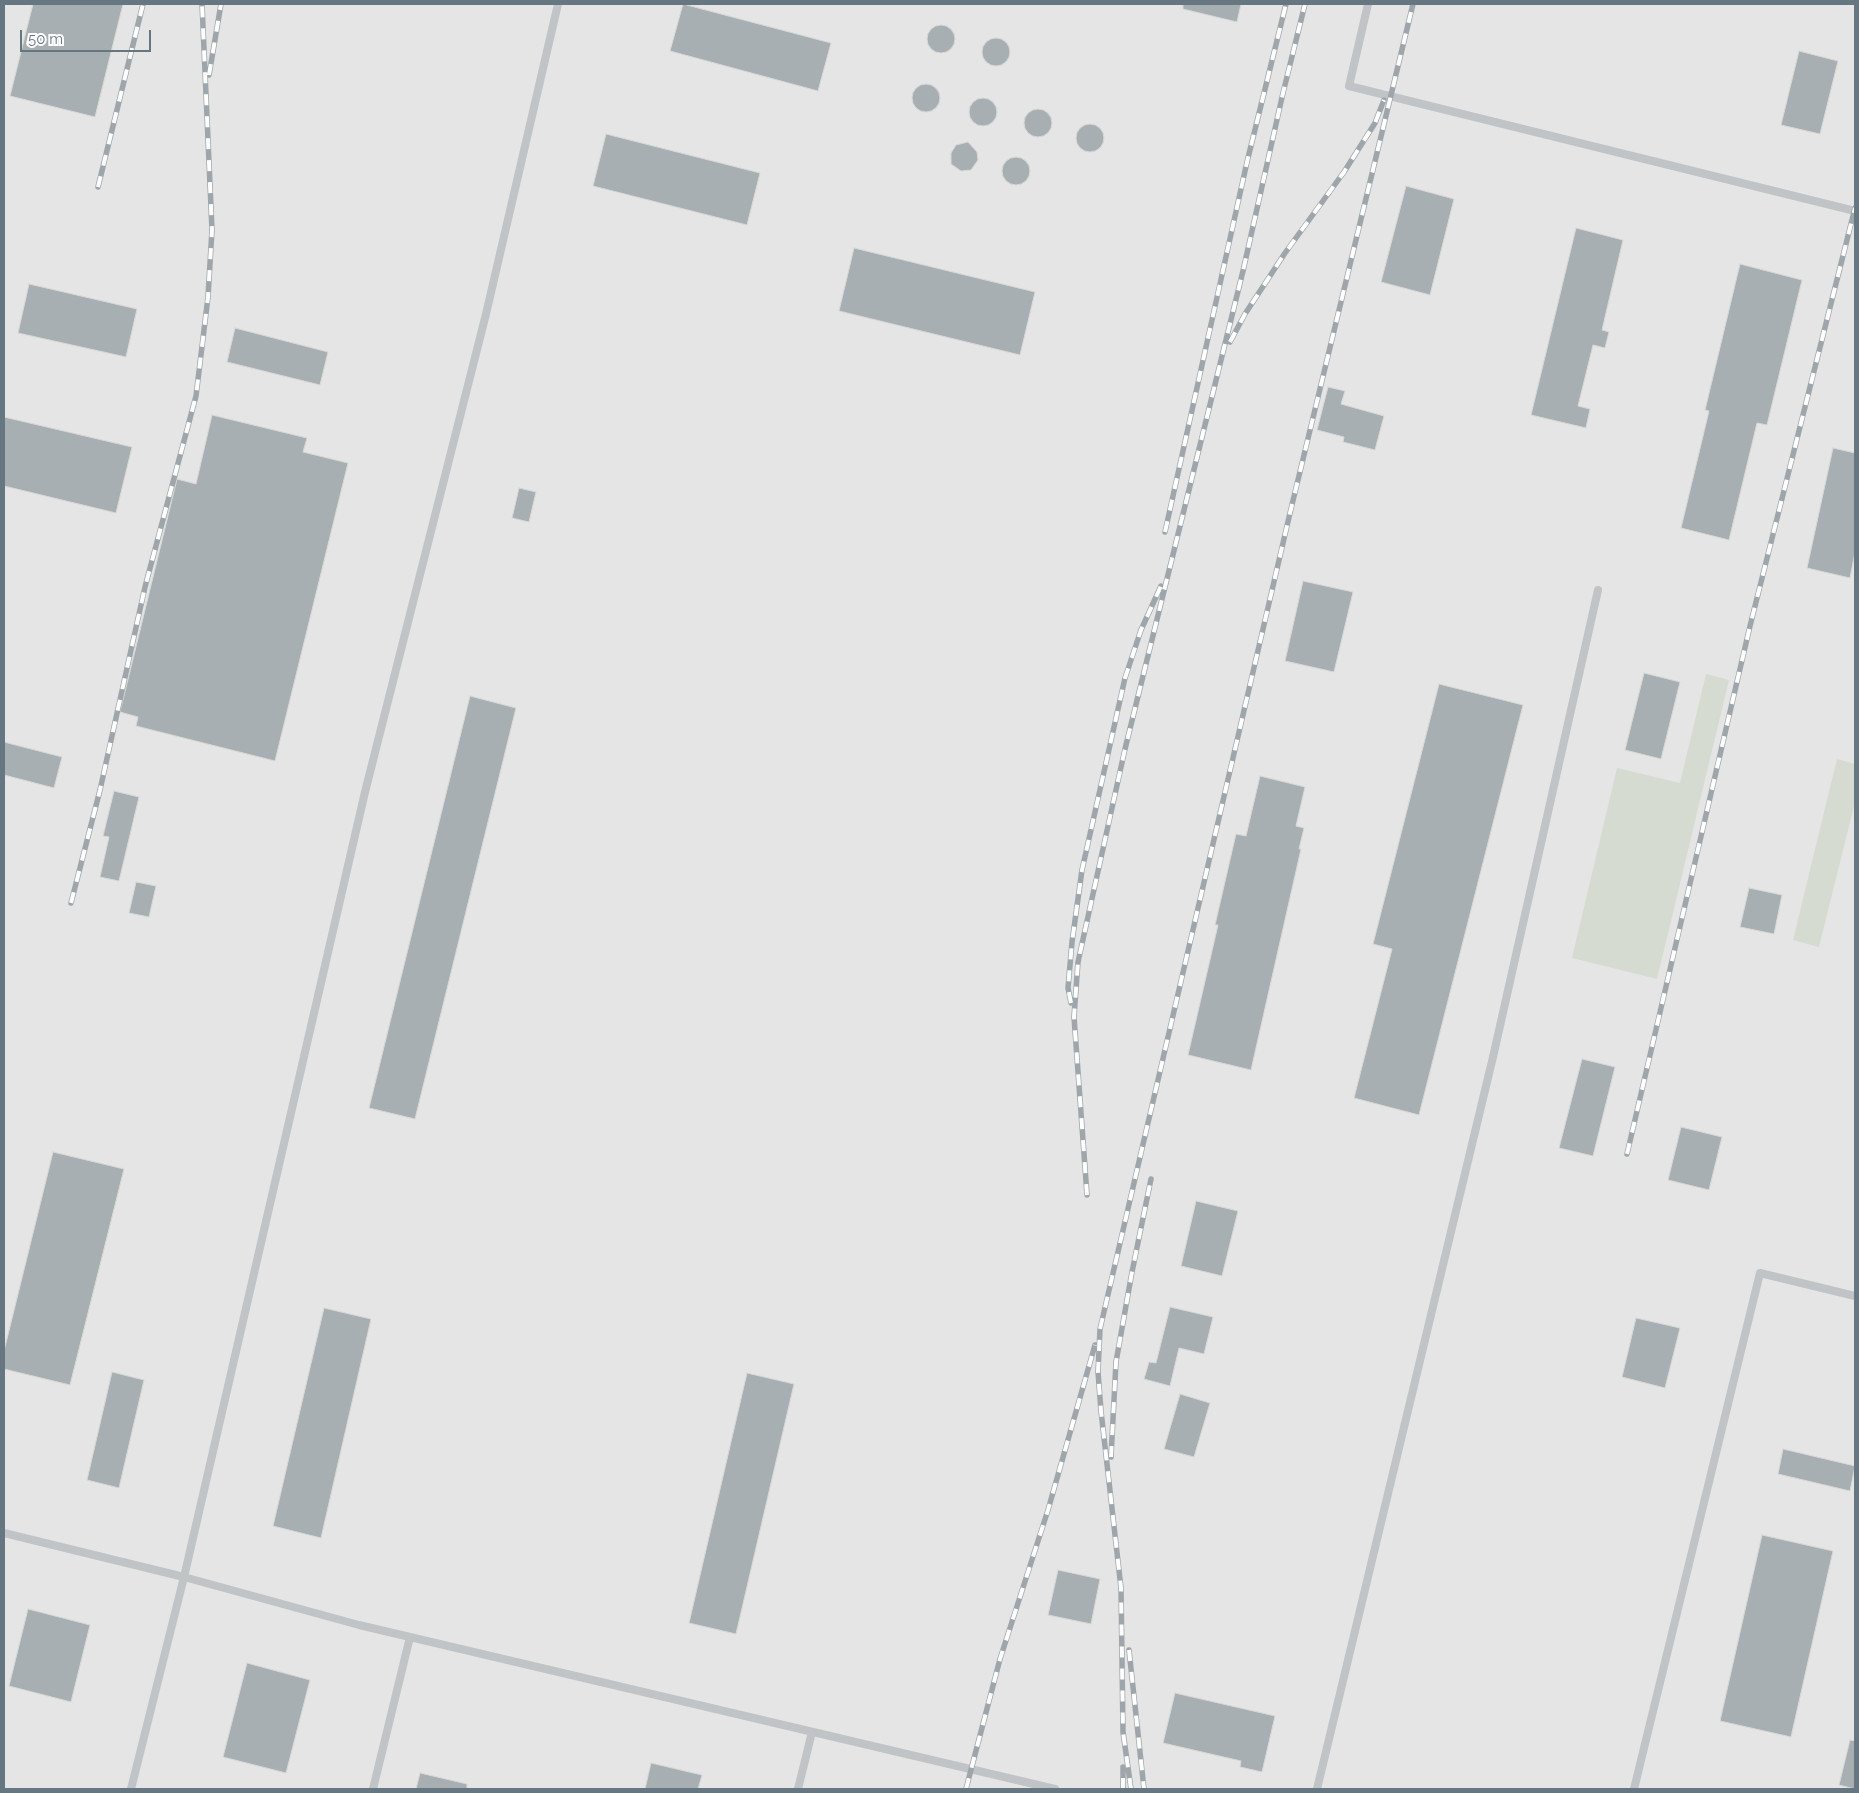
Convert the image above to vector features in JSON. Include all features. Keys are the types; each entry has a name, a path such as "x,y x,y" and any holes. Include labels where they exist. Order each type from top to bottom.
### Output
{"lane":[{"path":"131,1789 184,1577 365,792 486,314 558,4"},
{"path":"1368,4 1349,86 1855,210"},
{"path":"1317,1789 1491,1066 1598,590"},
{"path":"1634,1789 1760,1273 1855,1296"},
{"path":"4,1533 184,1577 359,1625 1055,1789"},
{"path":"373,1789 410,1637"},
{"path":"798,1789 812,1732"}],"shaded area":[{"path":"4,4 1855,4 1855,1789 4,1789"},
{"path":"1706,674 1729,680 1657,979 1572,958 1617,768 1680,783"},
{"path":"1837,759 1855,764 1855,802 1819,947 1793,940"}],"building":[{"path":"33,4 123,4 95,117 10,96"},
{"path":"683,4 831,43 818,91 670,51"},
{"path":"1183,4 1241,4 1237,22 1183,9"},
{"path":"941,25 951,29 955,39 951,49 941,53 931,49 927,39 931,29"},
{"path":"996,38 1006,42 1010,52 1006,62 996,66 986,62 982,52 986,42"},
{"path":"1799,51 1838,61 1820,134 1781,125"},
{"path":"926,84 936,88 940,98 936,108 926,112 916,108 912,98 916,88"},
{"path":"983,98 993,102 997,112 993,122 983,126 973,122 969,112 973,102"},
{"path":"1038,109 1048,113 1052,123 1048,133 1038,137 1028,133 1024,123 1028,113"},
{"path":"1090,124 1100,128 1104,138 1100,148 1090,152 1080,148 1076,138 1080,128"},
{"path":"606,134 760,173 747,225 593,186"},
{"path":"968,142 977,152 978,160 971,170 961,171 951,164 951,153 956,145"},
{"path":"1016,157 1026,161 1030,171 1026,181 1016,185 1006,181 1002,171 1006,161"},
{"path":"1406,186 1454,199 1430,295 1381,282"},
{"path":"1576,228 1623,240 1602,330 1609,332 1605,348 1593,345 1578,406 1590,409 1586,428 1531,415"},
{"path":"854,248 1035,292 1020,355 839,311"},
{"path":"1740,264 1802,280 1767,425 1757,423 1729,540 1681,528 1709,411 1705,410"},
{"path":"29,284 137,309 126,357 18,333"},
{"path":"235,328 328,352 320,385 227,362"},
{"path":"1328,387 1345,391 1341,404 1384,416 1375,450 1343,442 1344,437 1317,430"},
{"path":"212,415 307,438 303,452 348,463 275,761 136,726 138,717 120,712 177,479 196,484"},
{"path":"4,417 132,447 116,513 4,486"},
{"path":"1833,448 1855,453 1855,552 1850,578 1807,568"},
{"path":"519,488 536,492 529,522 512,518"},
{"path":"1303,581 1353,592 1334,672 1285,661"},
{"path":"1644,673 1680,682 1661,759 1625,750"},
{"path":"1439,684 1523,705 1419,1115 1354,1098 1392,949 1373,944"},
{"path":"470,696 516,708 415,1119 369,1108"},
{"path":"4,742 62,757 54,788 4,775"},
{"path":"1260,776 1305,787 1296,826 1304,828 1299,849 1301,849 1251,1070 1188,1055 1218,925 1215,925 1236,834 1246,836"},
{"path":"114,791 139,797 119,881 100,877 109,837 103,836"},
{"path":"136,882 156,886 149,917 129,913"},
{"path":"1749,888 1782,895 1774,934 1740,927"},
{"path":"1582,1059 1615,1067 1593,1156 1559,1148"},
{"path":"1681,1127 1722,1137 1709,1190 1668,1180"},
{"path":"53,1152 124,1169 70,1385 4,1369 4,1351"},
{"path":"1196,1201 1238,1211 1222,1276 1181,1266"},
{"path":"1170,1307 1213,1317 1204,1354 1179,1348 1170,1386 1144,1379 1149,1362 1156,1363"},
{"path":"324,1308 371,1319 321,1538 273,1526"},
{"path":"1636,1318 1680,1328 1665,1388 1622,1377"},
{"path":"112,1372 144,1380 119,1488 87,1480"},
{"path":"747,1373 794,1384 736,1634 689,1623"},
{"path":"1180,1394 1210,1403 1194,1457 1164,1449"},
{"path":"1783,1449 1855,1466 1850,1491 1778,1474"},
{"path":"1762,1535 1833,1551 1791,1737 1720,1721"},
{"path":"1058,1570 1100,1579 1091,1624 1048,1615"},
{"path":"28,1609 90,1625 71,1702 9,1686"},
{"path":"247,1663 310,1680 286,1773 223,1757"},
{"path":"1175,1693 1275,1716 1262,1772 1240,1767 1241,1761 1163,1743"},
{"path":"1850,1740 1855,1741 1855,1789 1839,1785"},
{"path":"651,1763 702,1775 698,1789 645,1789"},
{"path":"420,1773 467,1784 467,1789 416,1789"}],"railway":[{"path":"98,187 143,4"},
{"path":"71,903 100,790 145,587 196,396 208,297 212,230 202,4"},
{"path":"209,75 221,4"},
{"path":"1165,532 1247,162 1286,4"},
{"path":"1087,1195 1074,1017 1078,962 1125,749 1243,271 1305,4"},
{"path":"1131,1789 1123,1732 1121,1588 1098,1372 1100,1329 1290,513 1413,4"},
{"path":"1230,342 1245,314 1285,253 1344,172 1375,123 1384,100"},
{"path":"1627,1154 1750,626 1855,208"},
{"path":"1071,1003 1068,988 1082,870 1125,678 1141,630 1161,586"},
{"path":"1111,1457 1116,1362 1151,1179"},
{"path":"966,1789 1000,1659 1048,1510 1095,1345"},
{"path":"1129,1650 1144,1789"},
{"path":"1123,1767 1123,1789"}]}
